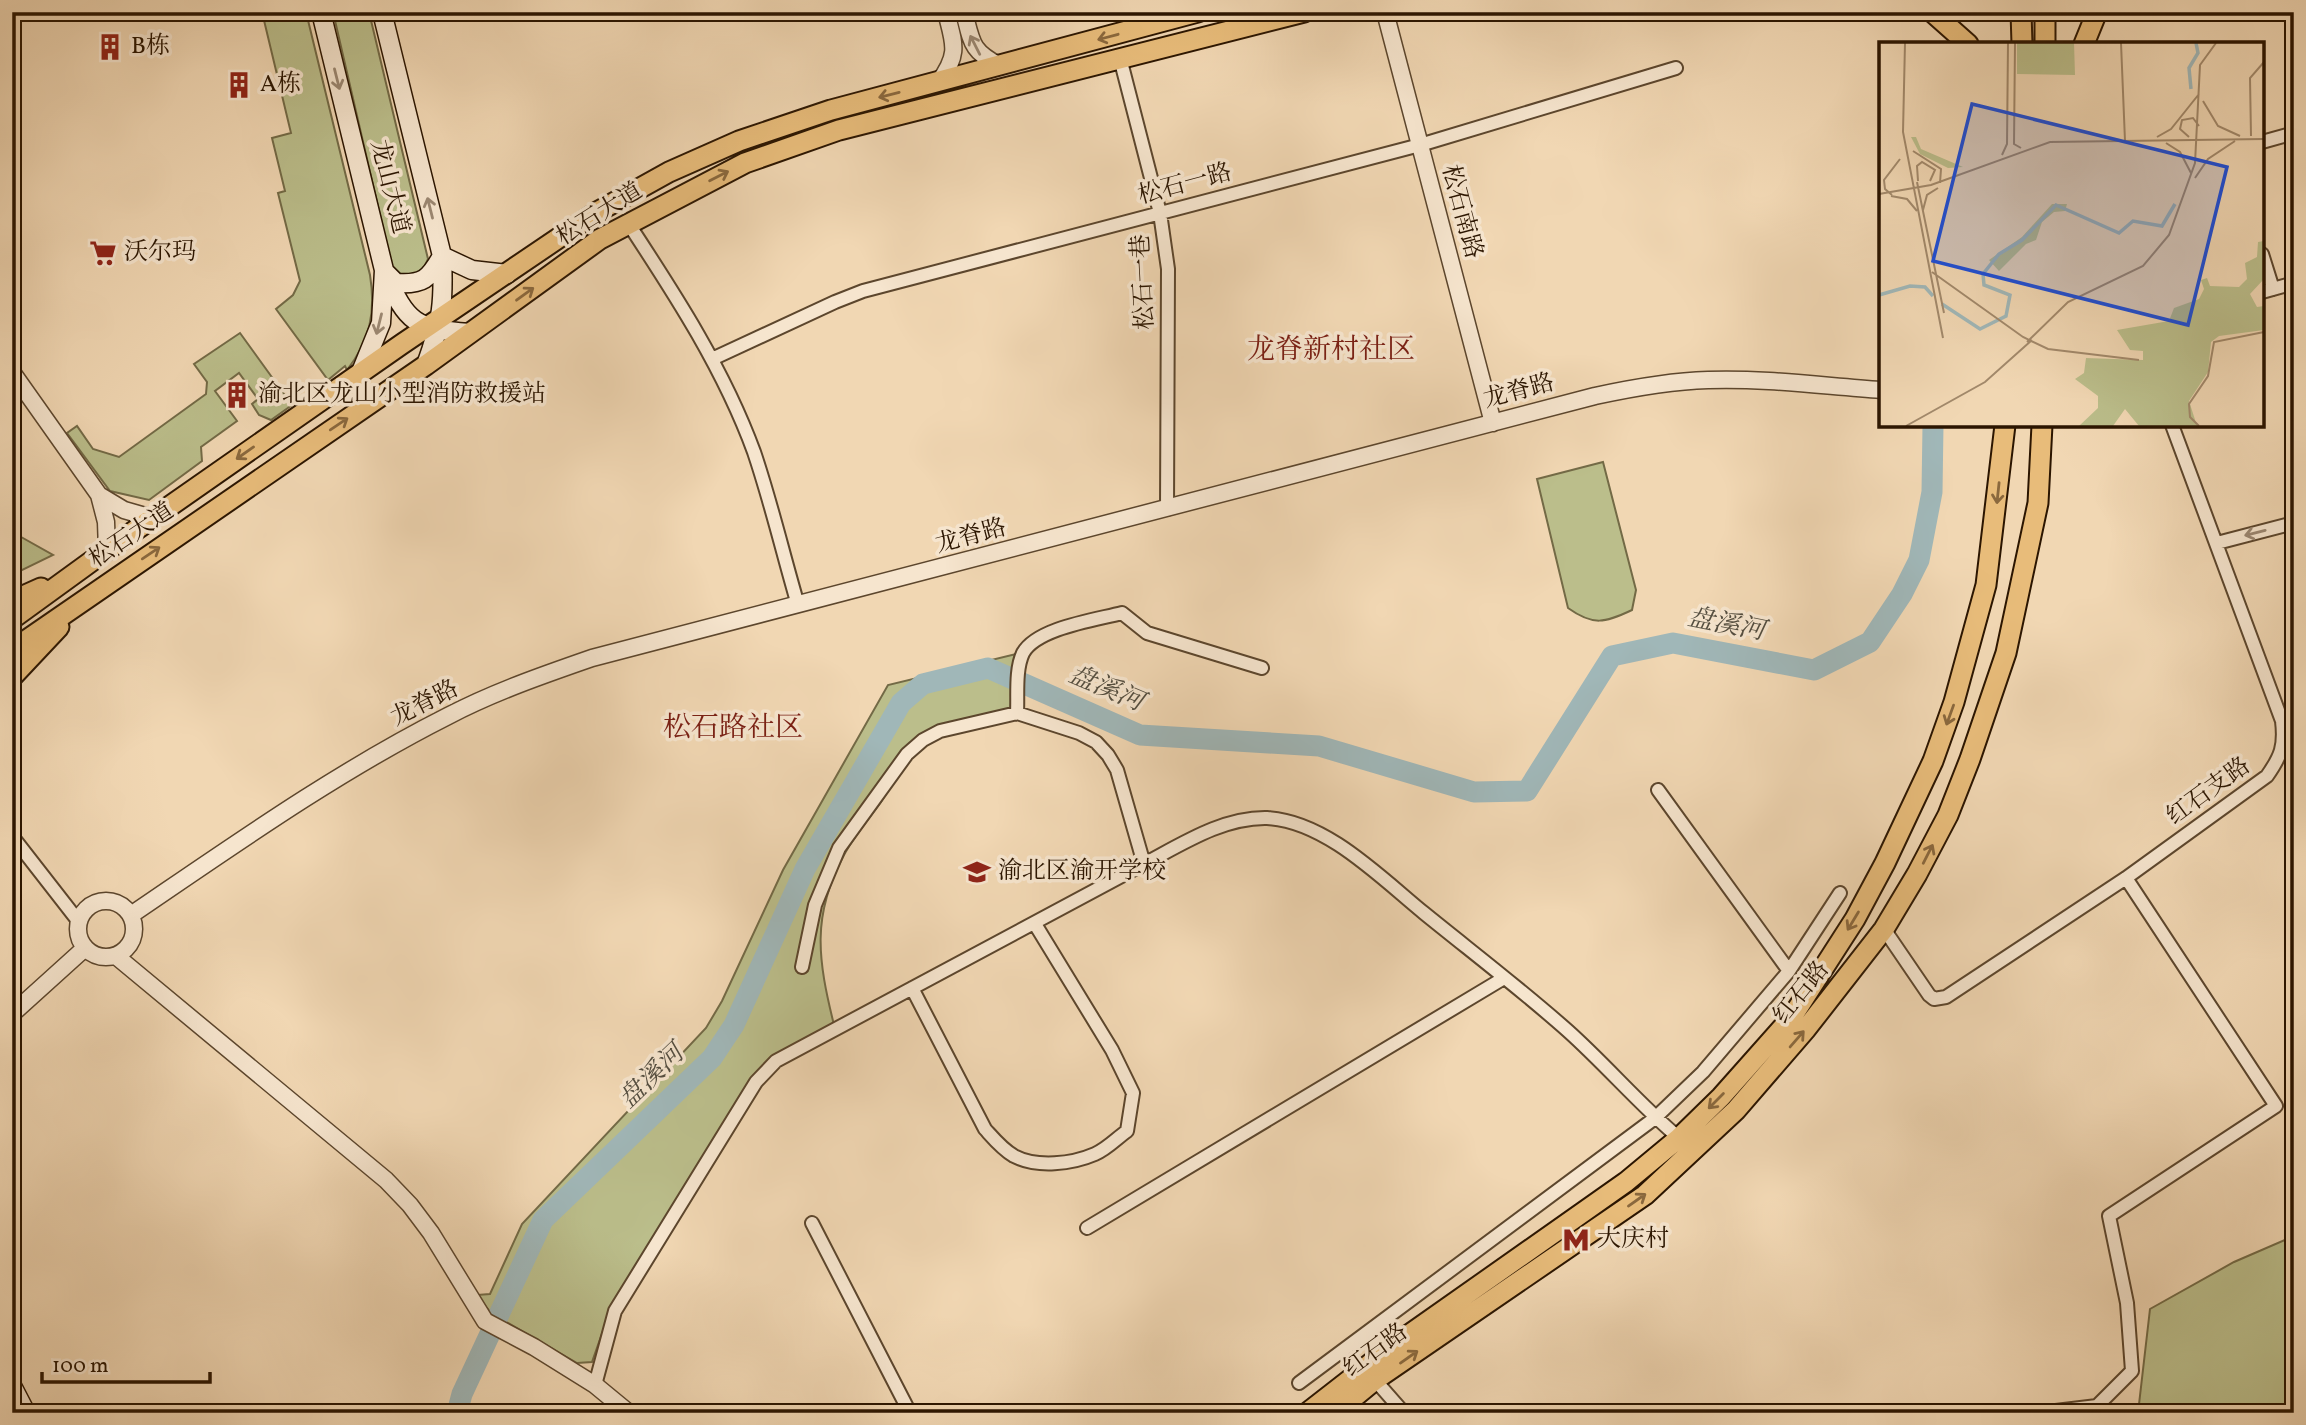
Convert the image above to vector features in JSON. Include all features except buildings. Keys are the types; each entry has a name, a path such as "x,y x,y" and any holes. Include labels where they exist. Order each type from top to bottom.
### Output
{"highway":[{"name":"松石大道","path":"12,619 361,372 435,326 597,212 669,172 738,141 831,110 1198,12"},
{"name":"松石大道","path":"12,650 426,365 600,239 746,163 839,130 1304,12"},
{"path":"1932,12 1966,42"},
{"path":"2021,12 2022,42"},
{"path":"2045,12 2045,42"},
{"path":"2085,42 2096,12"},
{"name":"红石路","path":"1307,1413 1393,1346 1626,1182 1679,1138 1721,1097 1792,1017 1861,908 1933,761 1954,702 1986,584 2005,427"},
{"name":"红石路","path":"1335,1413 1376,1380 1645,1195 1736,1110 1806,1029 1884,929 1948,815 2006,653 2038,503 2042,427"},
{"path":"12,601 80,570"},
{"path":"12,677 94,592"},
{"path":"12,670 49,637"}],"main road":[{"name":"龙山大道","path":"321,12 384,270 381,323 361,372"},
{"name":"龙山大道","path":"382,12 442,256 444,292 426,365"},
{"path":"384,270 396,283 415,284 432,274 442,256 472,270 507,274"},
{"path":"384,270 400,308 435,326 470,333"},
{"path":"12,1386 26,1413"}],"street":[{"path":"939,82 950,66 955,46 946,12"},
{"path":"964,12 972,44 981,57 1000,66"},
{"name":"松石南路","path":"1385,12 1493,423"},
{"name":"松石一巷","path":"1120,58 1160,213 1168,282 1167,509"},
{"name":"松石一路","path":"712,359 863,291 1420,145 1676,68"},
{"path":"2264,141 2294,132"},
{"path":"628,223 712,359 754,451 798,605"},
{"path":"2264,266 2268,290 2294,283"},
{"path":"12,372 99,495 106,522 107,550"},
{"name":"龙脊路","path":"131,915 303,800 449,715 524,682 592,659 1595,396 1672,382 1744,380 1879,390"},
{"name":"红石支路","path":"1884,929 1929,995 1940,999 2126,878 2267,776 2279,759 2284,740 2282,721 2173,427"},
{"path":"99,495 124,510 152,519"},
{"path":"2217,543 2294,523"},
{"path":"1017,707 1024,652 1045,634 1122,612 1147,633 1262,668"},
{"path":"802,967 815,905 839,848 907,754 923,740 940,731 1017,707 1079,733 1096,742 1108,755 1117,769 1144,864"},
{"path":"1658,790 1789,971"},
{"path":"595,1385 615,1311 756,1082 776,1061 1144,864 1206,832 1238,821 1268,818 1297,824 1341,846 1568,1031 1655,1118 1679,1138"},
{"path":"12,836 79,922 80,940 85,948 99,957 116,956 130,946 135,931 131,915 117,903 107,901 89,907 79,922"},
{"path":"2039,1413 2097,1406 2132,1371 2127,1303 2109,1216 2276,1106 2126,878"},
{"path":"1299,1383 1655,1118 1703,1072 1789,971 1840,894"},
{"path":"912,988 985,1129 999,1145 1014,1156 1032,1162 1058,1163 1096,1154 1127,1131 1133,1093 1112,1050 1035,924"},
{"path":"12,1014 85,948"},
{"path":"116,956 386,1180 410,1205 431,1233 485,1321 534,1347 595,1385 629,1413"},
{"path":"1087,1228 1504,978"},
{"path":"812,1223 910,1413"},
{"path":"1376,1380 1404,1413"}],"green space":[{"path":"262,12 306,12 370,275 372,301 366,337 347,370 345,366 328,380 276,309 293,295 300,281 278,193 285,191 272,138 291,133"},
{"path":"333,12 369,12 428,259 422,272 404,277 392,267"},
{"path":"240,333 292,405 271,420 259,415 252,404 258,399 239,373 215,391 237,421 201,447 202,461 149,500 110,491 67,433 77,426 93,449 119,457 206,394 207,382 194,364"},
{"path":"1603,462 1636,590 1632,610 1599,621 1585,618 1568,608 1537,479"},
{"path":"14,533 53,555 12,575"},
{"path":"1016,654 1015,719 947,734 920,749 901,770 848,848 833,877 822,918 821,959 834,1025 776,1057 610,1311 592,1362 577,1363 491,1313 476,1295 490,1294 522,1224 706,1028 722,1001 783,870 888,685"},
{"path":"2294,1236 2294,1413 2138,1413 2150,1309 2234,1262"}],"waterway":[{"name":"盘溪河","path":"457,1413 462,1394 543,1220 712,1058 734,1025 805,869 901,703 923,684 988,668 1140,735 1319,746 1474,792 1527,791 1612,656 1673,643 1814,670 1870,642 1902,594 1919,560 1932,492 1933,427"}],"place":[{"name":"B栋","path":"110,47"},
{"name":"A栋","path":"239,85"},
{"name":"沃尔玛","path":"103,253"},
{"name":"渝北区龙山小型消防救援站","path":"237,395"},
{"name":"渝北区渝开学校","path":"977,872"},
{"name":"大庆村","path":"1576,1240"}],"district":[{"name":"龙脊新村社区","path":"1331,350"},
{"name":"松石路社区","path":"733,728"}]}
